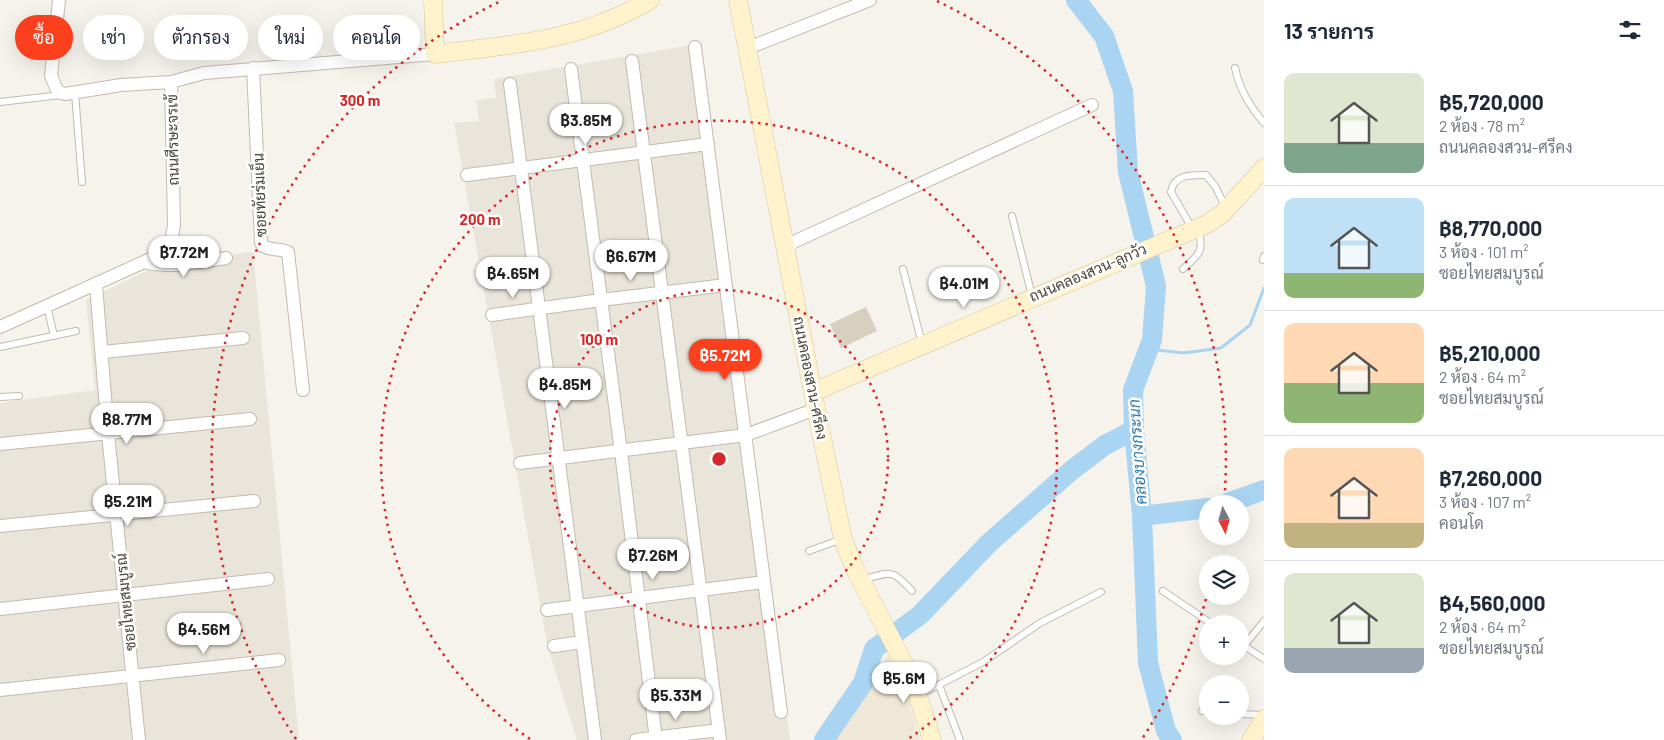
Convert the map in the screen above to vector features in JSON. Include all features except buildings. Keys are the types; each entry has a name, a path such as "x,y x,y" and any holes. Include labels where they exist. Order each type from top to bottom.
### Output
{"street":[{"path":"58,0 51,76 55,88 70,94 121,85 172,82"},
{"path":"433,0 435,54 518,45 578,32 598,26 634,5 650,0"},
{"name":"ถนนคลองสวน-ศรีคง","path":"738,0 814,401 844,539 861,580 918,695 932,740"},
{"path":"748,48 870,0"},
{"path":"695,47 781,712"},
{"name":"ถนนศีรษะจรเข้","path":"0,327 144,262 164,250 171,243 174,236 172,82 204,72 435,54"},
{"path":"632,61 719,735 636,740"},
{"name":"ซอยทัยร่มเย็น","path":"254,68 261,242 262,246 268,250 282,249 288,252 303,390"},
{"path":"571,69 656,739"},
{"path":"510,84 557,459 595,740"},
{"path":"784,246 1092,105"},
{"path":"467,175 708,144"},
{"name":"ถนนคลองสวน-ลูกวัว","path":"814,401 922,345 1127,256 1207,224 1226,209 1261,175"},
{"path":"144,262 156,265 172,265 226,258"},
{"name":"ซอยไทยสมบูรณ์","path":"96,285 103,352 108,434 139,740"},
{"path":"492,316 601,300 726,285"},
{"path":"103,352 243,338"},
{"path":"520,463 621,452 746,435 814,401"},
{"path":"0,444 250,419"},
{"path":"0,526 254,501"},
{"path":"0,609 268,579"},
{"path":"547,610 764,582"},
{"path":"554,646 582,642"},
{"path":"0,690 279,660"},
{"path":"1251,740 1264,717"}],"lane":[{"path":"1236,68 1239,86 1264,124"},
{"path":"0,102 70,94 82,182"},
{"path":"1183,269 1200,253 1202,247 1195,229 1171,192 1174,183 1184,176 1206,175 1215,186 1226,209"},
{"path":"1012,216 1032,297"},
{"path":"1263,260 1264,256"},
{"path":"903,269 922,345"},
{"path":"47,306 54,336"},
{"path":"0,347 76,331"},
{"path":"0,397 19,396"},
{"path":"809,551 844,539"},
{"path":"861,580 884,574 895,574 912,591"},
{"path":"1163,591 1199,615"},
{"path":"918,695 983,662 1040,623 1100,592"},
{"path":"1249,637 1264,621"},
{"path":"1249,649 1264,659"},
{"path":"939,685 960,740"},
{"path":"1249,715 1264,717"}],"shaded area":[{"path":"697,44 756,474 790,740 577,740 548,648 454,123 479,121 476,100 496,98 494,79"},
{"path":"253,252 299,740 0,740 0,403 95,390 86,300 167,261"},
{"path":"888,654 909,702 920,740 827,740 861,702"}],"waterway":[{"name":"คลองบางกระนก","path":"1076,0 1104,36 1123,91 1128,172 1156,286 1152,340 1133,390 1134,430 1142,516 1148,663 1166,731 1172,740"},
{"path":"1149,349 1183,353 1221,348 1250,325 1264,288"},
{"path":"824,740 863,683 874,649 920,615 989,543 1072,470 1105,445 1134,430"},
{"path":"1249,495 1264,490"},
{"path":"1142,516 1199,509"}]}
